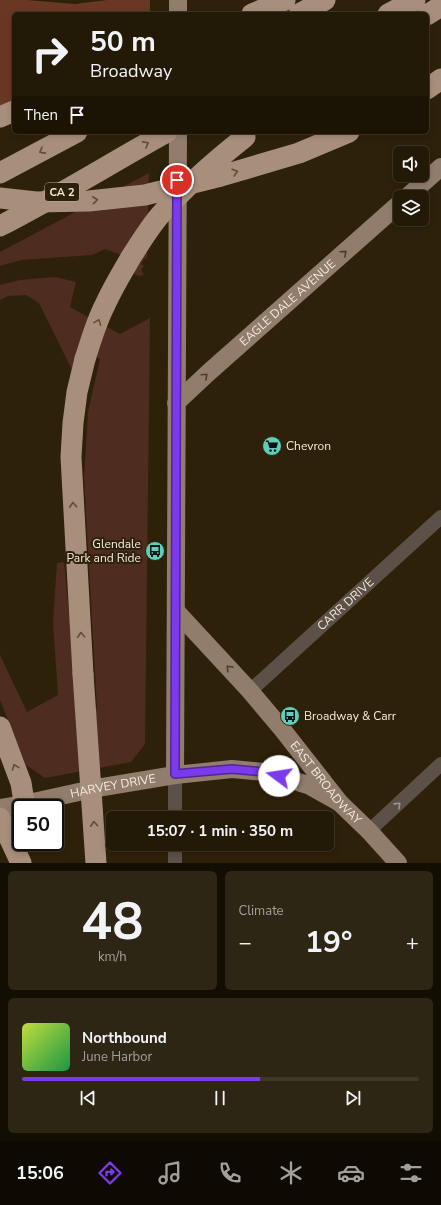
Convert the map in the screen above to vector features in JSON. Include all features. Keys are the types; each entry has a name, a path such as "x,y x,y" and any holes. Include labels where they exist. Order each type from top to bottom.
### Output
{"highway":[{"path":"257,12 285,0"},
{"path":"303,12 325,0"},
{"path":"392,12 415,0"},
{"path":"429,14 441,6"},
{"path":"429,88 441,79"},
{"path":"0,117 12,112"},
{"path":"0,174 73,134"},
{"name":"CA 2","path":"0,226 31,210 163,134"},
{"path":"96,863 72,495 71,457 77,392 90,342 104,306 141,241 186,187 248,134"},
{"path":"0,198 44,202 89,201 145,195 220,176 298,153 344,134"},
{"path":"0,727 21,783 24,799"},
{"path":"0,818 21,863"},
{"path":"29,851 30,863"}],"main road":[{"path":"178,0 178,12"},
{"path":"175,774 178,134"},
{"path":"415,190 441,167"},
{"name":"EAGLE DALE AVENUE","path":"176,403 393,209"},
{"name":"EAST BROADWAY","path":"176,611 250,691 340,803 369,831 398,863"},
{"name":"HARVEY DRIVE","path":"53,799 97,788 175,774 232,769 264,772 308,785 340,803"},
{"name":"HARVEY DRIVE","path":"0,808 12,807"}],"street":[{"name":"CARR DRIVE","path":"250,691 441,517"},
{"path":"369,831 441,764"},
{"path":"174,811 175,774"},
{"path":"174,851 174,863"}],"shaded area":[{"path":"0,0 27,0 75,4 107,0 150,0 150,12 12,12 12,104 0,109"},
{"path":"149,173 147,259 145,258 141,264 144,266 141,270 144,275 139,276 134,274 132,268 119,254 105,249 92,255 21,260 0,266 0,252"},
{"path":"55,277 76,282 70,307 120,334 150,318 145,744 131,762 45,778 26,765 0,700 0,655 27,712 58,695 53,622 57,563 64,562 79,710 97,708 84,478 88,412 100,359 80,351 72,370 39,303 26,295 8,296 0,300 0,285 20,280"}],"place":[{"name":"Chevron","path":"272,446"},
{"name":"Glendale Park and Ride","path":"155,551"},
{"name":"Broadway & Carr","path":"290,716"}],"route":[{"path":"177,180 175,774 232,769 264,772 279,776"}]}
